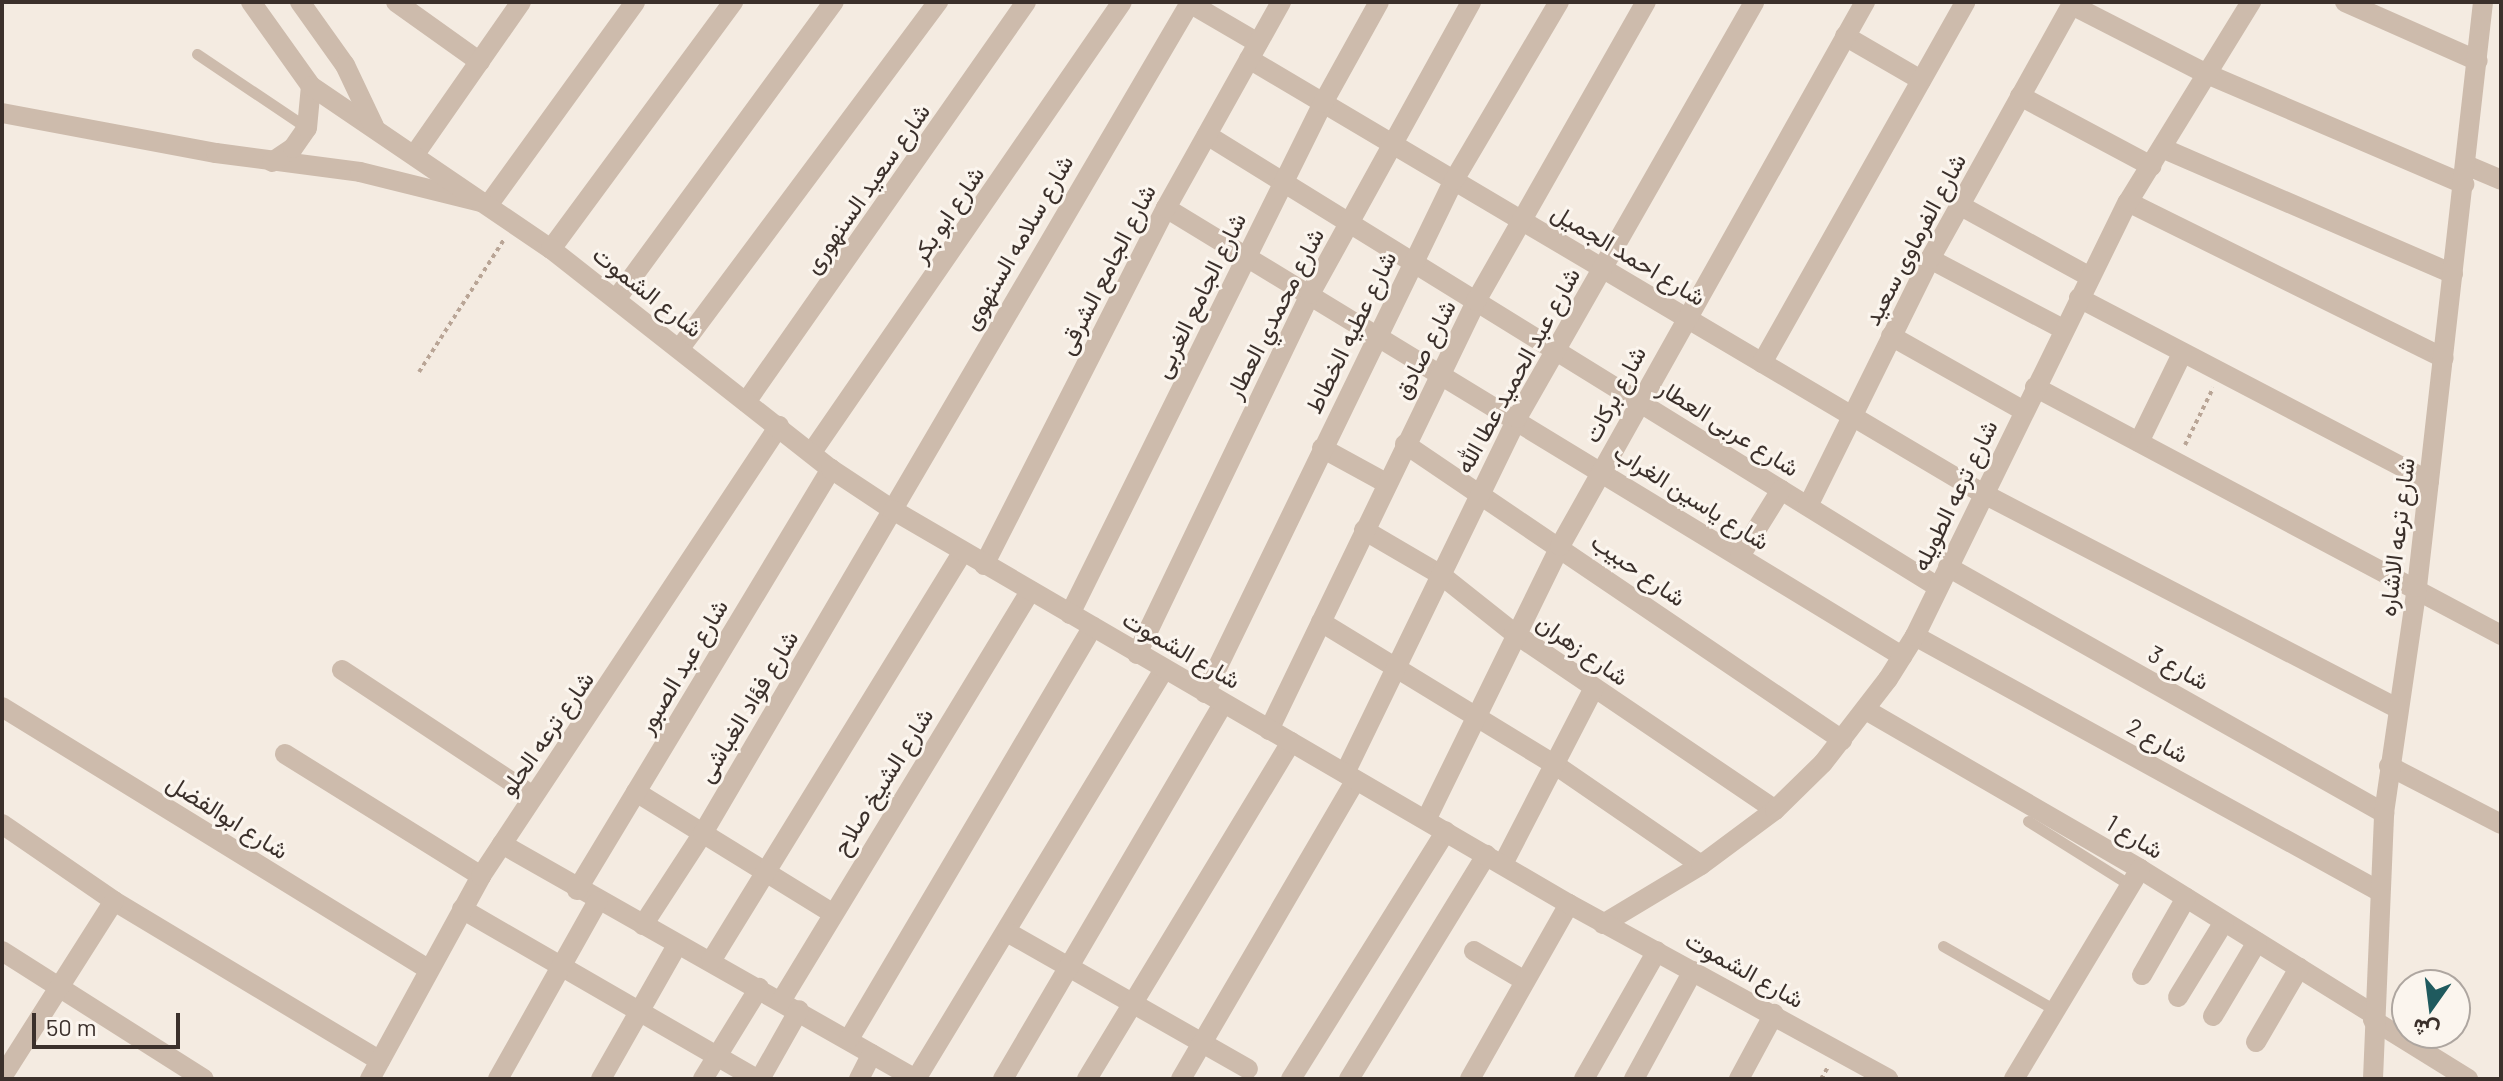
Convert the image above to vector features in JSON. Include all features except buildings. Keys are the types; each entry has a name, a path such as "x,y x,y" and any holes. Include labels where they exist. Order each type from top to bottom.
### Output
{"street":[{"name":"شارع الشموت","path":"251,2 311,86 551,249 831,469 893,510 1603,924 1774,1014 1878,1076"},
{"path":"301,2 345,65 374,126"},
{"path":"396,2 480,62"},
{"path":"415,154 521,2"},
{"path":"489,204 635,2"},
{"path":"551,249 733,2"},
{"path":"617,298 834,2"},
{"path":"680,348 938,2"},
{"name":"شارع سعيد السنهورى","path":"746,402 1026,2"},
{"name":"شارع ابو بكر","path":"812,452 1122,2"},
{"name":"شارع احمد الجميل","path":"1189,2 1323,103 1982,493 2397,708"},
{"name":"شارع سلامه السنهوى","path":"893,510 1189,2"},
{"name":"شارع الجامع الشرقى","path":"984,565 1166,208 1281,2"},
{"name":"شارع الجامع الغربى","path":"1070,614 1283,182 1379,2"},
{"name":"شارع محمدي العطار","path":"1137,654 1310,294 1390,143 1471,2"},
{"name":"شارع عطيه الخطاط","path":"1205,693 1454,180 1559,2"},
{"name":"شارع صادق","path":"1269,730 1476,301 1646,2"},
{"name":"شارع عبد الحميد عطا الله","path":"1181,1079 1350,776 1396,667 1517,418 1754,2"},
{"name":"شارع بركات","path":"1426,820 1478,716 1514,633 1560,546 1638,401 1865,2"},
{"path":"1762,363 1965,2"},
{"name":"شارع ترعه الطويله","path":"1603,924 1701,865 1775,810 1842,740 1866,710 1915,636 1982,493 2128,202 2251,2"},
{"path":"2345,2 2478,61"},
{"name":"شارع ترعه الاشاره","path":"2373,1079 2377,890 2384,813 2417,587 2483,2"},
{"path":"2072,3 2207,74 2465,175 2501,180"},
{"name":"شارع الفرماوى سعيد","path":"1808,506 1930,259 2072,3"},
{"path":"1845,36 1921,80"},
{"path":"272,162 293,148 307,128 311,86"},
{"path":"2020,96 2151,166"},
{"path":"2,99 57,123"},
{"path":"2,113 57,123"},
{"name":"شارع الشموت","path":"57,123 272,162 404,180 489,204"},
{"name":"شارع عربى العطار","path":"1207,135 1938,587"},
{"path":"2162,148 2453,274"},
{"path":"2128,202 2444,358"},
{"path":"1961,206 2090,277"},
{"name":"شارع ياسين الغراب","path":"1166,208 1517,418 1902,656"},
{"path":"1930,259 2063,329"},
{"path":"2079,298 2429,481"},
{"path":"1891,336 2024,411"},
{"path":"2139,442 2182,354"},
{"path":"2035,387 2417,587 2501,635"},
{"name":"شارع ترعه الحلو","path":"375,1070 481,876 533,796 604,697 779,426"},
{"name":"شارع حبيب","path":"1405,444 1477,495 1560,546 1842,740"},
{"path":"1322,448 1386,483"},
{"name":"شارع عبد الصبور","path":"577,890 831,469"},
{"path":"1740,556 1781,490"},
{"name":"شارع فؤاد الغباشى","path":"643,925 703,833 893,510"},
{"name":"شارع زهران","path":"1364,530 1441,575 1514,633 1775,810"},
{"path":"711,961 962,553"},
{"name":"شارع 3","path":"1948,567 2384,813"},
{"name":"شارع الشيخ صلاح","path":"758,1079 832,913 1030,591"},
{"path":"1321,622 1554,764 1701,865"},
{"path":"849,1039 1093,627"},
{"name":"شارع 2","path":"1915,636 2377,890"},
{"path":"502,844 577,890 711,961 916,1079 1164,669"},
{"path":"342,670 533,796"},
{"path":"1349,1079 1495,860 1554,764 1594,688"},
{"path":"1003,1079 1223,704"},
{"name":"شارع ابوالفضل","path":"2,707 428,969"},
{"name":"شارع 1","path":"1866,710 2135,877 2186,898 2468,1079"},
{"path":"1087,1079 1291,742"},
{"path":"285,754 481,876"},
{"path":"2389,766 2501,824"},
{"path":"636,792 832,913"},
{"path":"2,824 114,901 375,1070"},
{"path":"1291,1079 1446,831"},
{"path":"2014,1079 2135,877"},
{"path":"2142,975 2186,898"},
{"path":"9,1073 114,901"},
{"path":"498,1079 598,901"},
{"path":"1470,1079 1569,904"},
{"path":"462,909 758,1079"},
{"path":"2178,997 2224,922"},
{"path":"1007,932 1248,1069"},
{"path":"2213,1016 2257,942"},
{"path":"601,1079 677,945"},
{"path":"2,951 204,1079"},
{"path":"1474,951 1525,981"},
{"path":"1584,1079 1657,951"},
{"path":"2256,1042 2299,968"},
{"path":"1634,1079 1693,971"},
{"path":"703,1079 759,988"},
{"path":"1739,1079 1774,1014"},
{"path":"859,1079 872,1054"}],"lane":[{"path":"197,54 307,128"},
{"path":"2028,821 2135,877"},
{"path":"1943,946 2055,1010"}],"path":[{"path":"419,372 515,223"},
{"path":"2177,462 2220,374"}]}
